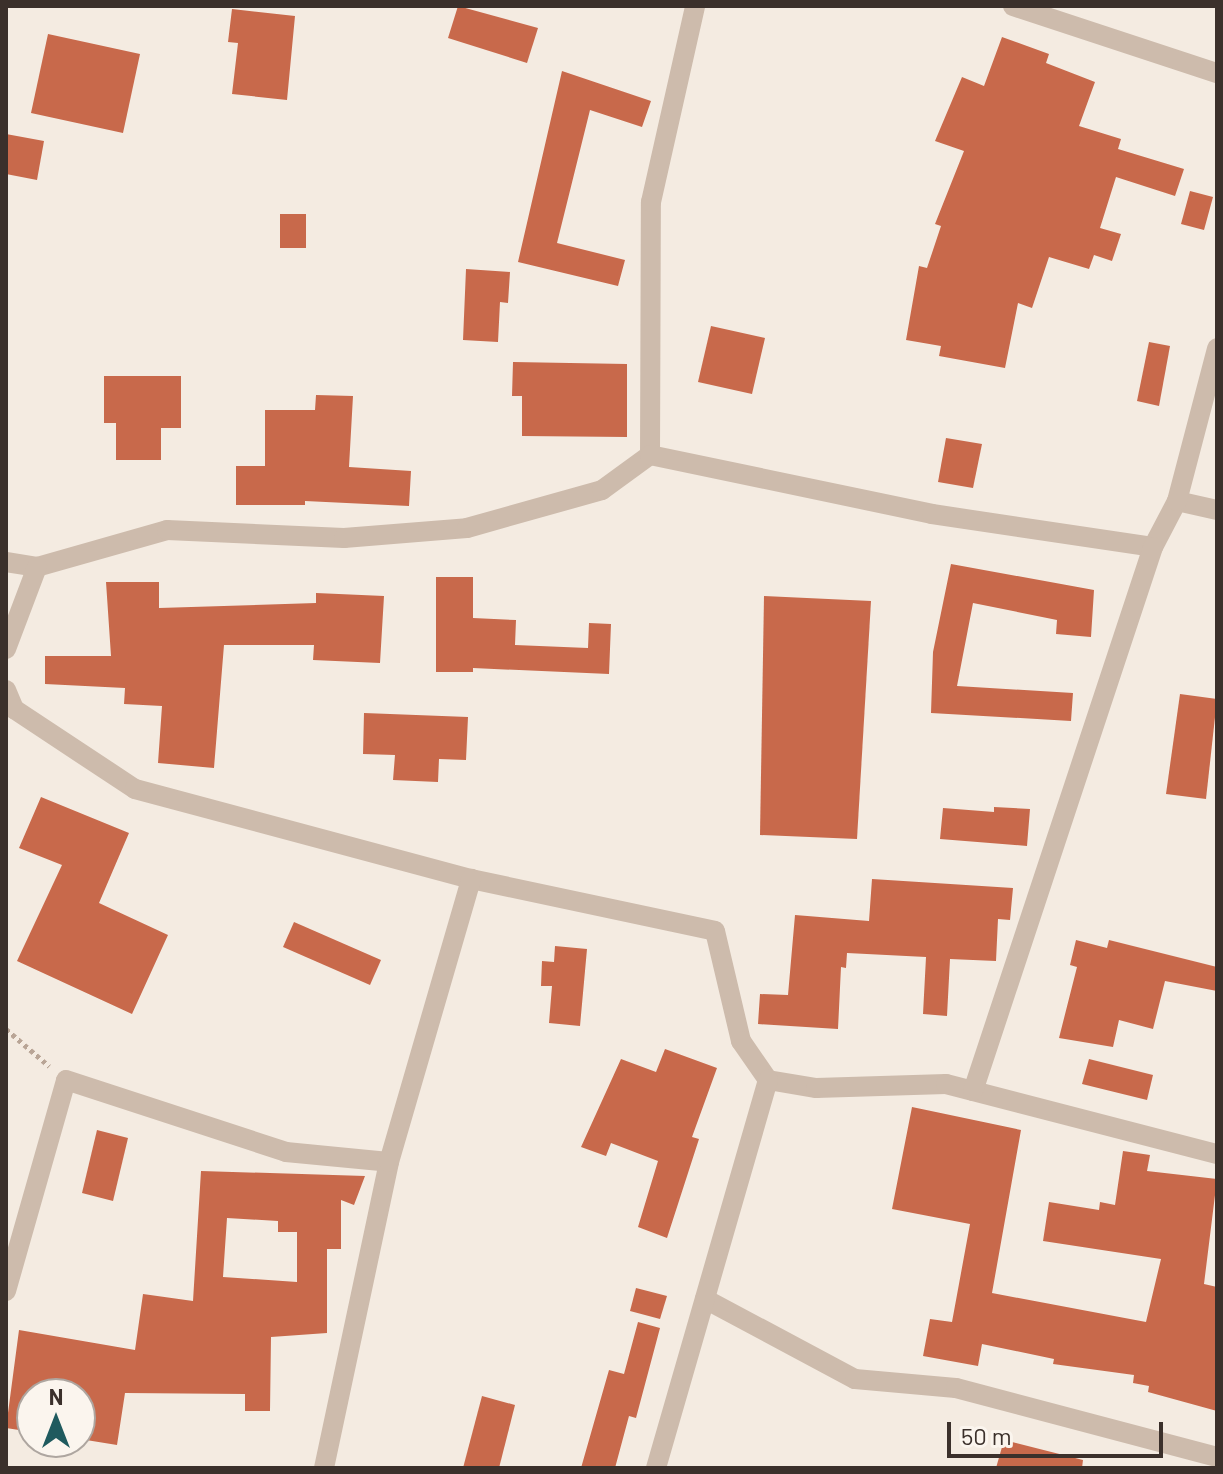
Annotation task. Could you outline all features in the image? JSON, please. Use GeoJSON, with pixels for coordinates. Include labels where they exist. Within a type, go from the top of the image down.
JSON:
{"type":"FeatureCollection","features":[{"type":"Feature","properties":{"kind":"street"},"geometry":{"type":"LineString","coordinates":[[650,455],[651,202],[695,6]]}},
{"type":"Feature","properties":{"kind":"street"},"geometry":{"type":"LineString","coordinates":[[1013,6],[1217,73]]}},
{"type":"Feature","properties":{"kind":"street"},"geometry":{"type":"LineString","coordinates":[[973,1091],[1153,547],[1177,501],[1217,348]]}},
{"type":"Feature","properties":{"kind":"street"},"geometry":{"type":"LineString","coordinates":[[6,562],[37,567],[167,530],[344,538],[467,528],[602,490],[650,455],[932,514],[1153,547]]}},
{"type":"Feature","properties":{"kind":"street"},"geometry":{"type":"LineString","coordinates":[[1177,501],[1217,510]]}},
{"type":"Feature","properties":{"kind":"street"},"geometry":{"type":"LineString","coordinates":[[6,649],[37,567]]}},
{"type":"Feature","properties":{"kind":"street"},"geometry":{"type":"LineString","coordinates":[[6,690],[14,709],[135,789],[471,879],[715,931],[741,1041],[768,1080],[816,1088],[946,1084],[1217,1154]]}},
{"type":"Feature","properties":{"kind":"street"},"geometry":{"type":"LineString","coordinates":[[324,1468],[389,1162],[471,879]]}},
{"type":"Feature","properties":{"kind":"street"},"geometry":{"type":"LineString","coordinates":[[6,1291],[66,1080],[286,1152],[389,1162]]}},
{"type":"Feature","properties":{"kind":"street"},"geometry":{"type":"LineString","coordinates":[[656,1468],[768,1080]]}},
{"type":"Feature","properties":{"kind":"street"},"geometry":{"type":"LineString","coordinates":[[705,1299],[855,1379],[956,1388],[1217,1457]]}},
{"type":"Feature","properties":{"kind":"path"},"geometry":{"type":"LineString","coordinates":[[6,1029],[66,1080]]}},
{"type":"Feature","properties":{"kind":"building"},"geometry":{"type":"Polygon","coordinates":[[[458,6],[538,28],[527,63],[448,38],[458,6]]]}},
{"type":"Feature","properties":{"kind":"building"},"geometry":{"type":"Polygon","coordinates":[[[232,9],[295,16],[287,100],[232,94],[238,43],[228,42],[232,9]]]}},
{"type":"Feature","properties":{"kind":"building"},"geometry":{"type":"Polygon","coordinates":[[[48,34],[140,54],[123,133],[31,113],[48,34]]]}},
{"type":"Feature","properties":{"kind":"building"},"geometry":{"type":"Polygon","coordinates":[[[1002,37],[1049,54],[1046,63],[1095,82],[1079,126],[1121,139],[1118,149],[1184,169],[1175,196],[1116,177],[1100,228],[1121,234],[1112,261],[1094,255],[1089,269],[1049,257],[1032,308],[1018,303],[1005,368],[939,356],[941,346],[906,340],[919,266],[927,268],[941,226],[935,224],[964,151],[935,141],[962,77],[984,86],[1002,37]]]}},
{"type":"Feature","properties":{"kind":"building"},"geometry":{"type":"Polygon","coordinates":[[[562,71],[651,101],[642,127],[590,110],[557,243],[625,260],[618,286],[518,262],[562,71]]]}},
{"type":"Feature","properties":{"kind":"building"},"geometry":{"type":"Polygon","coordinates":[[[6,134],[44,141],[37,180],[6,174],[6,134]]]}},
{"type":"Feature","properties":{"kind":"building"},"geometry":{"type":"Polygon","coordinates":[[[1190,191],[1213,197],[1204,230],[1181,224],[1190,191]]]}},
{"type":"Feature","properties":{"kind":"building"},"geometry":{"type":"Polygon","coordinates":[[[280,214],[306,214],[306,248],[280,248],[280,214]]]}},
{"type":"Feature","properties":{"kind":"building"},"geometry":{"type":"Polygon","coordinates":[[[466,269],[510,272],[508,303],[500,302],[498,342],[463,340],[466,269]]]}},
{"type":"Feature","properties":{"kind":"building"},"geometry":{"type":"Polygon","coordinates":[[[711,326],[765,338],[752,394],[698,382],[711,326]]]}},
{"type":"Feature","properties":{"kind":"building"},"geometry":{"type":"Polygon","coordinates":[[[1149,342],[1170,346],[1159,406],[1137,401],[1149,342]]]}},
{"type":"Feature","properties":{"kind":"building"},"geometry":{"type":"Polygon","coordinates":[[[513,362],[627,364],[627,437],[522,436],[522,396],[512,396],[513,362]]]}},
{"type":"Feature","properties":{"kind":"building"},"geometry":{"type":"Polygon","coordinates":[[[104,376],[181,376],[181,428],[161,428],[161,460],[116,460],[116,423],[104,423],[104,376]]]}},
{"type":"Feature","properties":{"kind":"building"},"geometry":{"type":"Polygon","coordinates":[[[316,395],[353,396],[349,467],[411,471],[409,506],[305,501],[305,505],[236,505],[236,466],[265,466],[265,410],[315,410],[316,395]]]}},
{"type":"Feature","properties":{"kind":"building"},"geometry":{"type":"Polygon","coordinates":[[[946,438],[982,444],[973,488],[938,482],[946,438]]]}},
{"type":"Feature","properties":{"kind":"building"},"geometry":{"type":"Polygon","coordinates":[[[951,564],[1094,590],[1091,637],[1056,634],[1057,620],[973,603],[957,686],[1073,693],[1071,721],[931,713],[933,652],[951,564]]]}},
{"type":"Feature","properties":{"kind":"building"},"geometry":{"type":"Polygon","coordinates":[[[436,577],[473,577],[473,618],[516,620],[515,645],[588,648],[589,623],[611,624],[609,674],[473,668],[473,672],[436,672],[436,577]]]}},
{"type":"Feature","properties":{"kind":"building"},"geometry":{"type":"Polygon","coordinates":[[[106,582],[159,582],[159,608],[316,603],[316,593],[384,596],[380,663],[313,660],[314,645],[224,645],[214,768],[158,763],[162,706],[124,704],[125,688],[45,684],[45,656],[111,656],[106,582]]]}},
{"type":"Feature","properties":{"kind":"building"},"geometry":{"type":"Polygon","coordinates":[[[764,596],[871,601],[857,839],[760,835],[764,596]]]}},
{"type":"Feature","properties":{"kind":"building"},"geometry":{"type":"Polygon","coordinates":[[[1180,694],[1217,699],[1206,799],[1166,794],[1180,694]]]}},
{"type":"Feature","properties":{"kind":"building"},"geometry":{"type":"Polygon","coordinates":[[[364,713],[468,717],[466,760],[439,759],[438,782],[393,780],[395,755],[363,754],[364,713]]]}},
{"type":"Feature","properties":{"kind":"building"},"geometry":{"type":"Polygon","coordinates":[[[41,797],[129,833],[99,903],[168,935],[132,1014],[17,961],[62,865],[19,848],[41,797]]]}},
{"type":"Feature","properties":{"kind":"building"},"geometry":{"type":"Polygon","coordinates":[[[994,807],[1030,809],[1027,846],[940,839],[943,808],[994,812],[994,807]]]}},
{"type":"Feature","properties":{"kind":"building"},"geometry":{"type":"Polygon","coordinates":[[[872,879],[1013,888],[1010,920],[998,919],[996,961],[950,959],[947,1016],[923,1014],[926,957],[847,953],[846,968],[841,967],[838,1029],[758,1024],[760,994],[788,995],[795,915],[869,921],[872,879]]]}},
{"type":"Feature","properties":{"kind":"building"},"geometry":{"type":"Polygon","coordinates":[[[294,922],[381,960],[370,985],[283,947],[294,922]]]}},
{"type":"Feature","properties":{"kind":"building"},"geometry":{"type":"Polygon","coordinates":[[[1076,940],[1107,948],[1109,940],[1217,967],[1217,991],[1165,981],[1153,1029],[1119,1020],[1113,1047],[1059,1038],[1077,967],[1070,965],[1076,940]]]}},
{"type":"Feature","properties":{"kind":"building"},"geometry":{"type":"Polygon","coordinates":[[[555,946],[587,949],[580,1026],[549,1023],[552,986],[541,986],[542,961],[554,962],[555,946]]]}},
{"type":"Feature","properties":{"kind":"building"},"geometry":{"type":"Polygon","coordinates":[[[665,1049],[717,1068],[692,1137],[699,1139],[667,1238],[638,1227],[658,1161],[611,1143],[606,1156],[581,1147],[621,1059],[656,1072],[665,1049]]]}},
{"type":"Feature","properties":{"kind":"building"},"geometry":{"type":"Polygon","coordinates":[[[1089,1059],[1153,1075],[1147,1100],[1082,1084],[1089,1059]]]}},
{"type":"Feature","properties":{"kind":"building"},"geometry":{"type":"Polygon","coordinates":[[[912,1107],[1021,1130],[992,1293],[1146,1322],[1161,1259],[1043,1241],[1049,1202],[1099,1210],[1100,1202],[1115,1205],[1123,1151],[1150,1155],[1147,1171],[1217,1179],[1204,1284],[1217,1287],[1217,1411],[1148,1392],[1149,1386],[1133,1383],[1134,1375],[1053,1364],[1054,1359],[982,1344],[978,1366],[923,1356],[930,1319],[952,1322],[970,1224],[892,1209],[912,1107]]]}},
{"type":"Feature","properties":{"kind":"building"},"geometry":{"type":"Polygon","coordinates":[[[97,1130],[128,1138],[113,1201],[82,1193],[97,1130]]]}},
{"type":"Feature","properties":{"kind":"building"},"geometry":{"type":"Polygon","coordinates":[[[201,1171],[365,1176],[354,1205],[341,1200],[341,1249],[327,1249],[327,1333],[271,1337],[270,1411],[245,1411],[245,1394],[125,1393],[117,1445],[96,1442],[96,1378],[16,1378],[16,1430],[6,1428],[19,1330],[135,1350],[143,1294],[193,1301],[201,1171]],[[227,1218],[223,1277],[297,1282],[297,1232],[278,1232],[278,1221],[227,1218]]]}},
{"type":"Feature","properties":{"kind":"building"},"geometry":{"type":"Polygon","coordinates":[[[636,1288],[667,1296],[660,1319],[630,1311],[636,1288]]]}},
{"type":"Feature","properties":{"kind":"building"},"geometry":{"type":"Polygon","coordinates":[[[638,1322],[660,1328],[636,1418],[629,1416],[615,1468],[581,1468],[609,1370],[624,1374],[638,1322]]]}},
{"type":"Feature","properties":{"kind":"building"},"geometry":{"type":"Polygon","coordinates":[[[482,1396],[515,1405],[499,1468],[463,1468],[482,1396]]]}},
{"type":"Feature","properties":{"kind":"building"},"geometry":{"type":"Polygon","coordinates":[[[1004,1440],[1083,1460],[1082,1468],[996,1468],[1004,1440]]]}}]}
